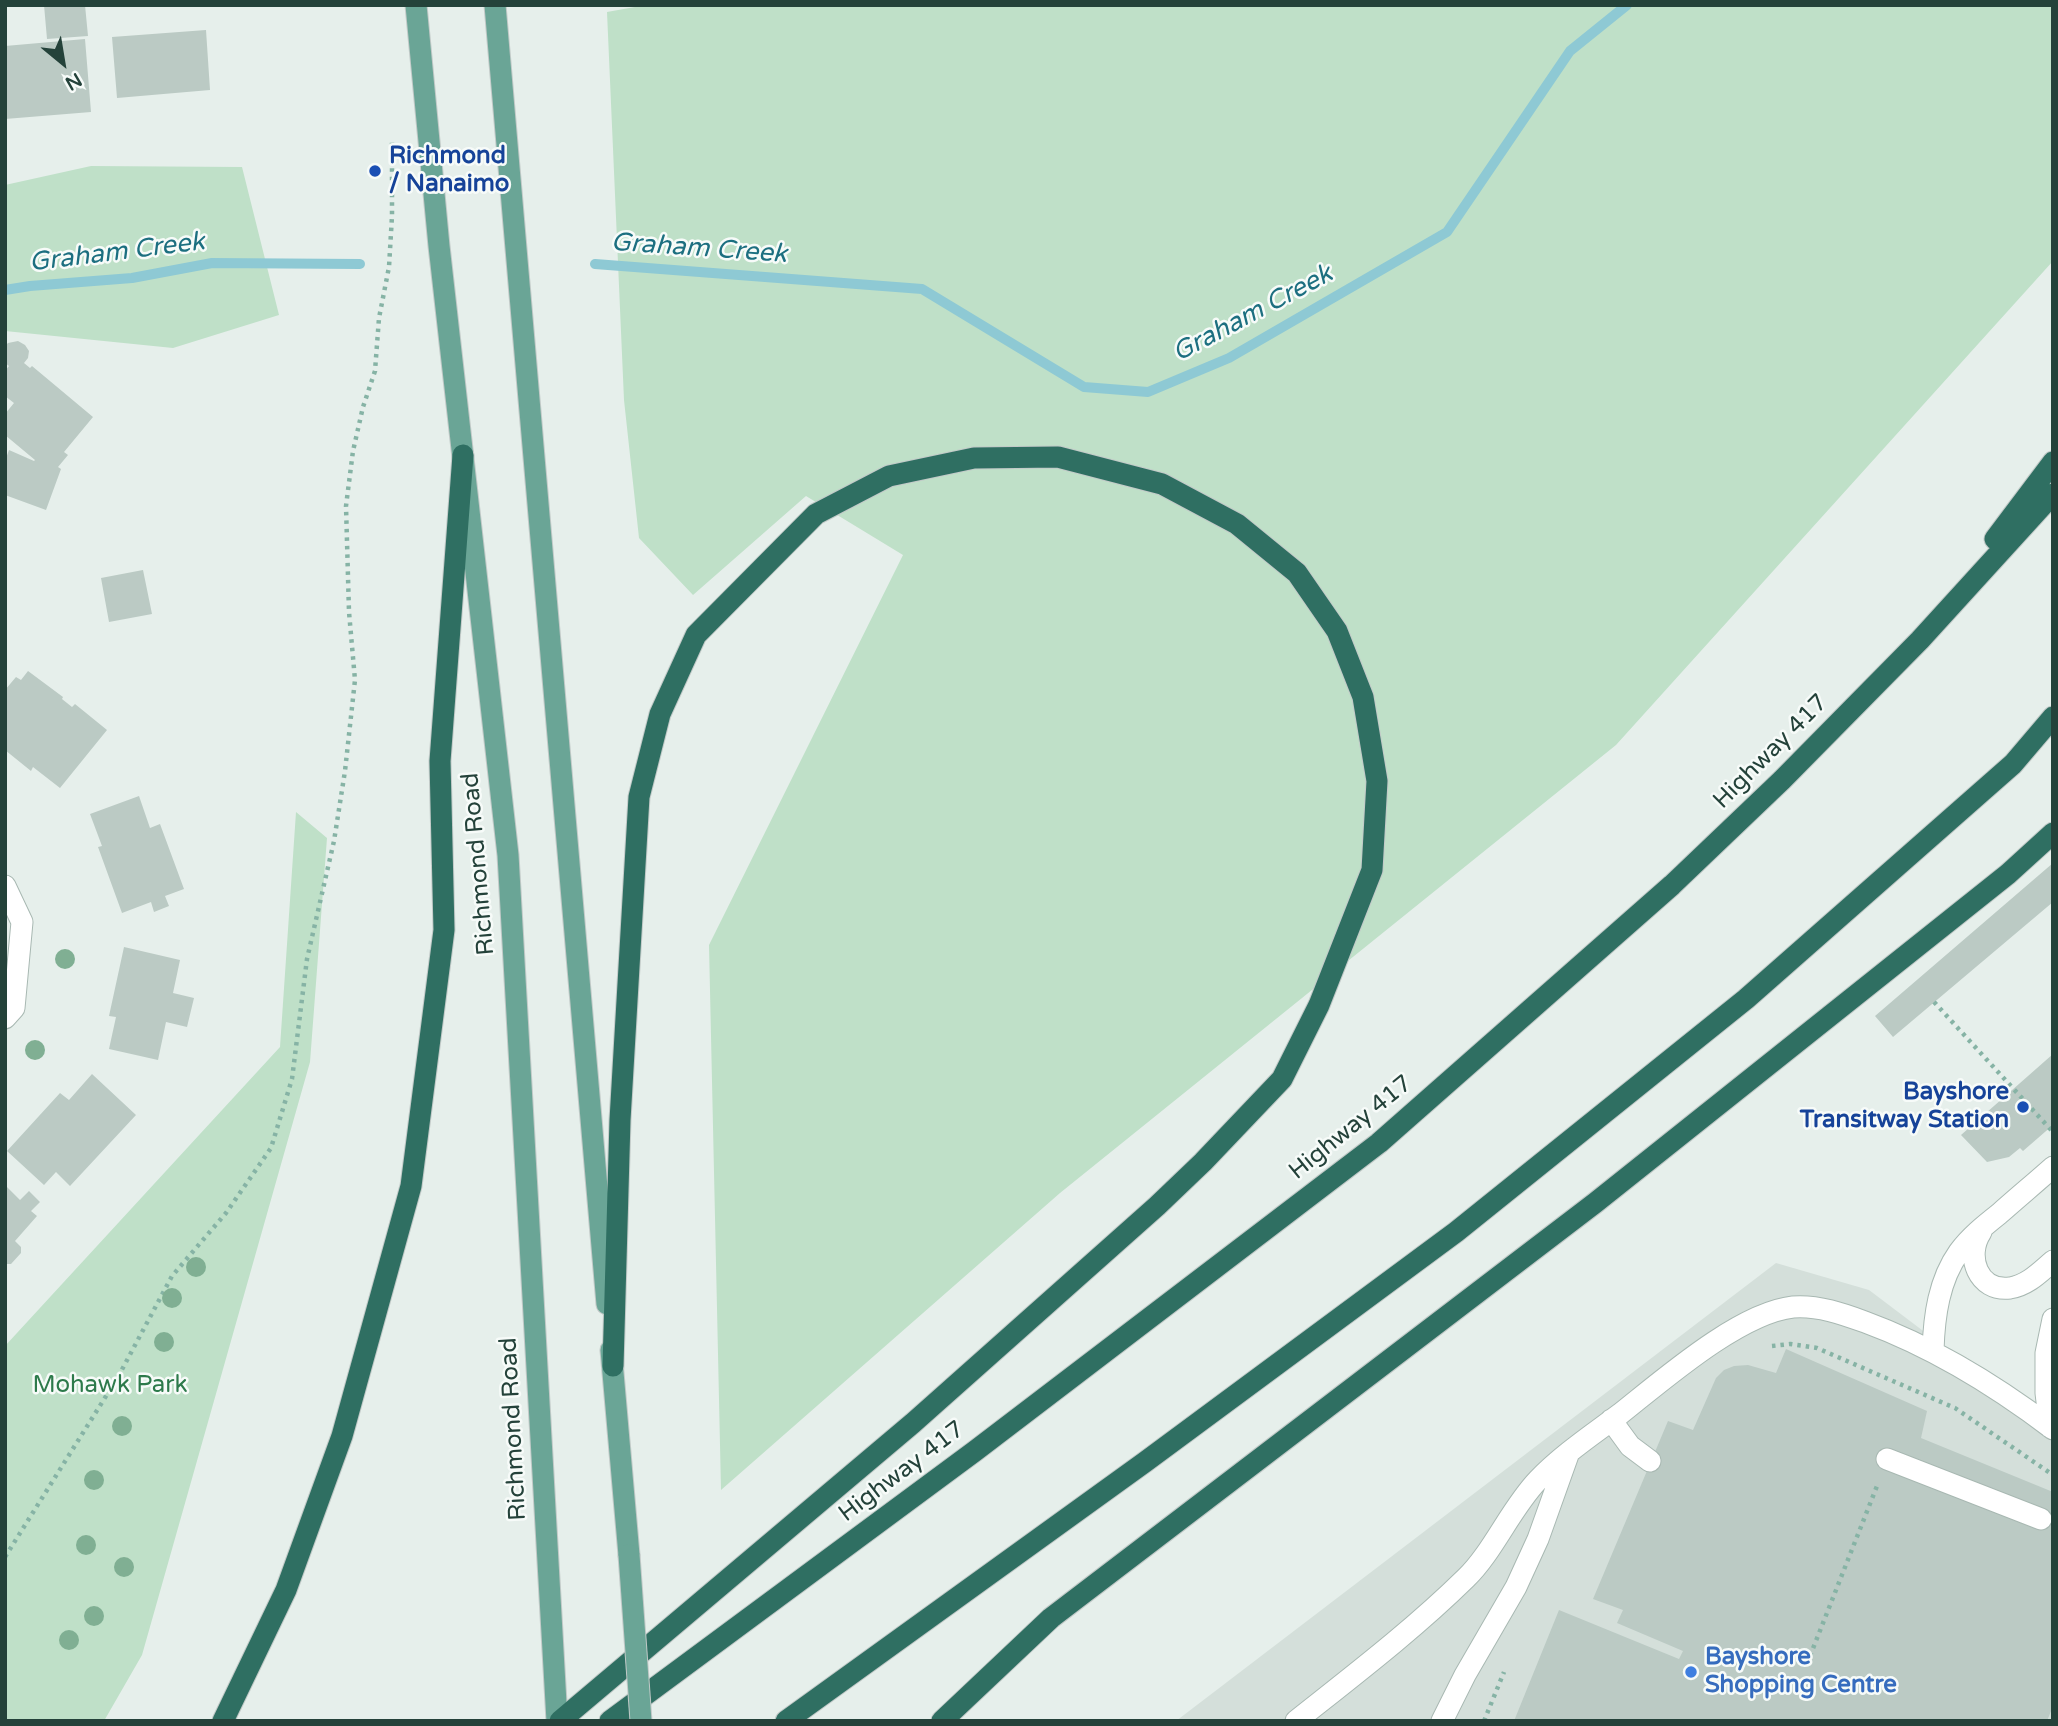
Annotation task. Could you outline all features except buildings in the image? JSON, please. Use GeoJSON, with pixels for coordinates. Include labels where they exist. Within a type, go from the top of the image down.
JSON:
{"type":"FeatureCollection","features":[{"type":"Feature","properties":{"kind":"highway"},"geometry":{"type":"LineString","coordinates":[[223,1721],[286,1591],[342,1437],[411,1186],[444,930],[440,761],[463,455]]}},
{"type":"Feature","properties":{"kind":"highway"},"geometry":{"type":"LineString","coordinates":[[559,1721],[933,1405],[1203,1162],[1282,1079],[1319,1005],[1372,870],[1377,781],[1363,697],[1337,631],[1297,573],[1237,524],[1162,484],[1058,457],[974,458],[889,476],[816,514],[696,635],[660,714],[639,797],[620,1120],[613,1366]]}},
{"type":"Feature","properties":{"kind":"highway"},"geometry":{"type":"LineString","coordinates":[[1920,640],[2053,462]]}},
{"type":"Feature","properties":{"kind":"highway","name":"Highway 417"},"geometry":{"type":"LineString","coordinates":[[610,1721],[986,1443],[1379,1143],[1672,885],[1782,780],[1920,640],[2053,494]]}},
{"type":"Feature","properties":{"kind":"highway"},"geometry":{"type":"LineString","coordinates":[[2013,764],[2053,717]]}},
{"type":"Feature","properties":{"kind":"highway"},"geometry":{"type":"LineString","coordinates":[[786,1721],[1456,1232],[1746,999],[2053,726]]}},
{"type":"Feature","properties":{"kind":"highway"},"geometry":{"type":"LineString","coordinates":[[942,1721],[1051,1618],[1595,1203],[2008,874],[2053,833]]}},
{"type":"Feature","properties":{"kind":"main road","name":"Richmond Road"},"geometry":{"type":"LineString","coordinates":[[416,5],[438,233],[508,855],[559,1721]]}},
{"type":"Feature","properties":{"kind":"main road"},"geometry":{"type":"LineString","coordinates":[[495,5],[629,1555],[640,1721]]}},
{"type":"Feature","properties":{"kind":"street"},"geometry":{"type":"LineString","coordinates":[[5,886],[22,922],[14,1008],[5,1018]]}},
{"type":"Feature","properties":{"kind":"street"},"geometry":{"type":"LineString","coordinates":[[1933,1350],[1941,1288],[1960,1251],[2053,1167]]}},
{"type":"Feature","properties":{"kind":"street"},"geometry":{"type":"LineString","coordinates":[[1986,1225],[1973,1251],[1974,1263],[1981,1276],[1993,1285],[2008,1288],[2024,1284],[2053,1261]]}},
{"type":"Feature","properties":{"kind":"street"},"geometry":{"type":"LineString","coordinates":[[1296,1721],[1402,1637],[1468,1576],[1537,1481],[1568,1453],[1704,1350],[1746,1322],[1770,1311],[1795,1307],[1817,1308],[1847,1315],[1893,1333],[1933,1350],[2003,1393],[2051,1428]]}},
{"type":"Feature","properties":{"kind":"street"},"geometry":{"type":"LineString","coordinates":[[2051,1428],[2046,1393],[2046,1353],[2053,1319]]}},
{"type":"Feature","properties":{"kind":"street"},"geometry":{"type":"LineString","coordinates":[[1611,1420],[1630,1446],[1650,1461]]}},
{"type":"Feature","properties":{"kind":"street"},"geometry":{"type":"LineString","coordinates":[[1443,1721],[1465,1675],[1516,1587],[1538,1539],[1568,1453]]}},
{"type":"Feature","properties":{"kind":"street"},"geometry":{"type":"LineString","coordinates":[[1887,1459],[2041,1519]]}},
{"type":"Feature","properties":{"kind":"path"},"geometry":{"type":"LineString","coordinates":[[5,1557],[118,1377],[172,1276],[226,1213],[271,1148],[292,1079],[307,959],[336,830],[355,680],[349,612],[346,506],[353,451],[375,371],[379,318],[389,267],[392,215],[391,138]]}},
{"type":"Feature","properties":{"kind":"path"},"geometry":{"type":"LineString","coordinates":[[1934,1002],[2053,1132]]}},
{"type":"Feature","properties":{"kind":"path"},"geometry":{"type":"LineString","coordinates":[[1769,1346],[1790,1344],[1817,1348],[1955,1408],[2053,1475]]}},
{"type":"Feature","properties":{"kind":"path"},"geometry":{"type":"LineString","coordinates":[[1810,1656],[1887,1459]]}},
{"type":"Feature","properties":{"kind":"shaded area"},"geometry":{"type":"Polygon","coordinates":[[[1776,1263],[1869,1290],[2000,1389],[2053,1439],[2053,1721],[1176,1721],[1776,1263]]]}},
{"type":"Feature","properties":{"kind":"green space"},"geometry":{"type":"Polygon","coordinates":[[[646,5],[2053,5],[2053,261],[1616,745],[1060,1193],[721,1490],[709,945],[903,555],[806,496],[693,595],[639,538],[624,400],[607,12],[646,5]]]}},
{"type":"Feature","properties":{"kind":"green space"},"geometry":{"type":"Polygon","coordinates":[[[91,166],[242,167],[279,315],[173,348],[5,331],[5,185],[91,166]]]}},
{"type":"Feature","properties":{"kind":"green space","name":"Mohawk Park"},"geometry":{"type":"Polygon","coordinates":[[[296,812],[327,838],[310,1062],[142,1655],[104,1721],[5,1721],[5,1346],[280,1047],[296,812]]]}},
{"type":"Feature","properties":{"kind":"waterway","name":"Graham Creek"},"geometry":{"type":"LineString","coordinates":[[595,264],[922,289],[1084,387],[1148,392],[1229,358],[1447,232],[1570,51],[1627,5]]}},
{"type":"Feature","properties":{"kind":"waterway","name":"Graham Creek"},"geometry":{"type":"LineString","coordinates":[[5,290],[132,278],[212,263],[360,264]]}},
{"type":"Feature","properties":{"kind":"place","name":"Richmond / Nanaimo"},"geometry":{"type":"Point","coordinates":[375,171]}},
{"type":"Feature","properties":{"kind":"place","name":"Bayshore Transitway Station"},"geometry":{"type":"Point","coordinates":[2023,1107]}},
{"type":"Feature","properties":{"kind":"place","name":"Bayshore Shopping Centre"},"geometry":{"type":"Point","coordinates":[1691,1672]}}]}
